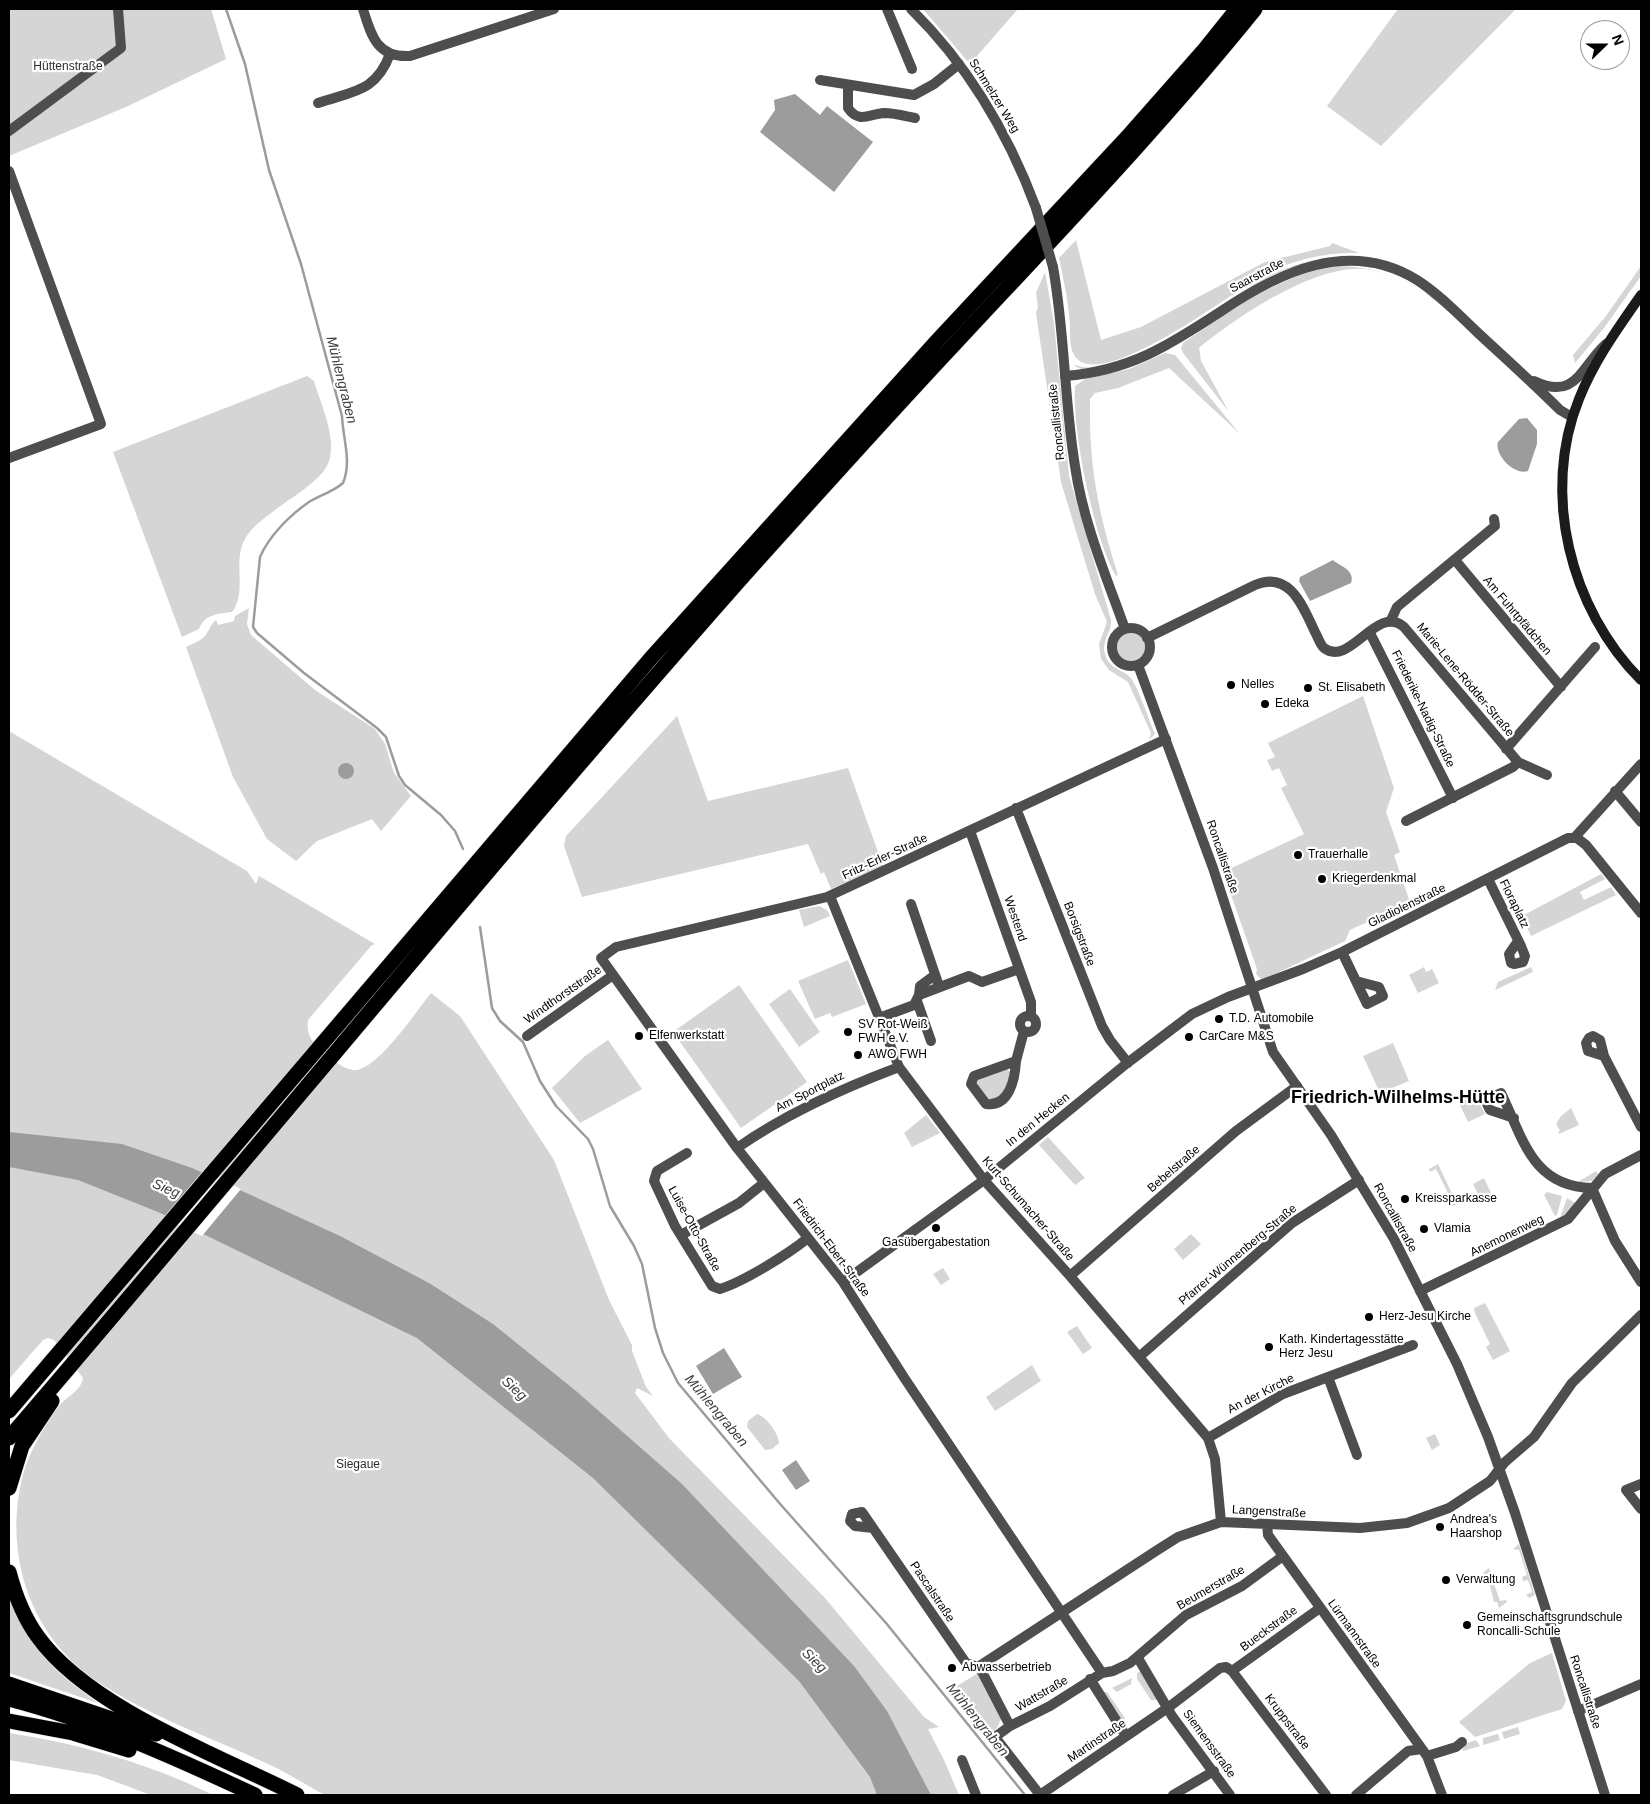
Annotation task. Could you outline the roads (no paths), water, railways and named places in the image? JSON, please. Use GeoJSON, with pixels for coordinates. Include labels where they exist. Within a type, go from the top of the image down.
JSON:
{"type":"FeatureCollection","features":[{"type":"Feature","properties":{"kind":"highway"},"geometry":{"type":"LineString","coordinates":[[9,1411],[664,643],[930,350],[1130,134],[1205,49],[1237,9]]}},
{"type":"Feature","properties":{"kind":"highway"},"geometry":{"type":"LineString","coordinates":[[9,1488],[18,1459],[31,1432],[75,1366],[113,1317],[579,764],[741,579],[947,352],[1138,147],[1255,9]]}},
{"type":"Feature","properties":{"kind":"highway"},"geometry":{"type":"LineString","coordinates":[[9,1438],[75,1366]]}},
{"type":"Feature","properties":{"kind":"highway"},"geometry":{"type":"LineString","coordinates":[[9,1572],[19,1603],[37,1637],[66,1669],[112,1701],[209,1753],[298,1795]]}},
{"type":"Feature","properties":{"kind":"highway"},"geometry":{"type":"LineString","coordinates":[[9,1684],[209,1753]]}},
{"type":"Feature","properties":{"kind":"highway"},"geometry":{"type":"LineString","coordinates":[[9,1699],[104,1730],[189,1764],[253,1795]]}},
{"type":"Feature","properties":{"kind":"highway"},"geometry":{"type":"LineString","coordinates":[[9,1721],[73,1733],[98,1740],[253,1795]]}},
{"type":"Feature","properties":{"kind":"main road"},"geometry":{"type":"LineString","coordinates":[[1641,295],[1588,378],[1572,417],[1563,462],[1561,488],[1563,513],[1573,562],[1588,604],[1607,637],[1641,680]]}},
{"type":"Feature","properties":{"kind":"street"},"geometry":{"type":"LineString","coordinates":[[9,131],[121,48],[118,9]]}},
{"type":"Feature","properties":{"kind":"street"},"geometry":{"type":"LineString","coordinates":[[363,9],[374,38],[384,51],[390,54],[410,56],[554,9]]}},
{"type":"Feature","properties":{"kind":"street"},"geometry":{"type":"LineString","coordinates":[[887,9],[912,70]]}},
{"type":"Feature","properties":{"kind":"street","name":"Schmelzer Weg"},"geometry":{"type":"LineString","coordinates":[[911,9],[959,64],[1003,133],[1022,170],[1036,208]]}},
{"type":"Feature","properties":{"kind":"street"},"geometry":{"type":"LineString","coordinates":[[318,103],[370,85],[382,72],[390,54]]}},
{"type":"Feature","properties":{"kind":"street"},"geometry":{"type":"LineString","coordinates":[[820,80],[914,95],[934,84],[959,64]]}},
{"type":"Feature","properties":{"kind":"street"},"geometry":{"type":"LineString","coordinates":[[848,85],[848,108],[856,116],[867,118],[884,113],[915,118]]}},
{"type":"Feature","properties":{"kind":"street"},"geometry":{"type":"LineString","coordinates":[[9,171],[101,424],[9,458]]}},
{"type":"Feature","properties":{"kind":"street","name":"Roncallistraße"},"geometry":{"type":"LineString","coordinates":[[1036,208],[1052,267],[1062,322],[1072,451],[1081,496],[1125,629]]}},
{"type":"Feature","properties":{"kind":"street","name":"Saarstraße"},"geometry":{"type":"LineString","coordinates":[[1065,376],[1108,370],[1142,359],[1173,343],[1279,276],[1314,265],[1350,262],[1381,266],[1416,280],[1443,300],[1560,410],[1572,417]]}},
{"type":"Feature","properties":{"kind":"street"},"geometry":{"type":"LineString","coordinates":[[1528,379],[1553,388],[1568,386],[1578,378],[1596,353],[1611,340]]}},
{"type":"Feature","properties":{"kind":"street"},"geometry":{"type":"LineString","coordinates":[[1147,638],[1255,585],[1267,582],[1281,584],[1294,592],[1320,644],[1329,651],[1338,651],[1370,633],[1385,621],[1391,620],[1397,607],[1496,526],[1494,519]]}},
{"type":"Feature","properties":{"kind":"street","name":"Am Fuhrtpfädchen"},"geometry":{"type":"LineString","coordinates":[[1455,560],[1561,687]]}},
{"type":"Feature","properties":{"kind":"street","name":"Marie-Lene-Rödder-Straße"},"geometry":{"type":"LineString","coordinates":[[1391,620],[1404,627],[1518,762],[1546,775]]}},
{"type":"Feature","properties":{"kind":"street"},"geometry":{"type":"LineString","coordinates":[[1125,629],[1138,630],[1147,638],[1150,644],[1148,656],[1138,665],[1123,665],[1113,654],[1114,639],[1125,629]]}},
{"type":"Feature","properties":{"kind":"street","name":"Friederike-Nadig-Straße"},"geometry":{"type":"LineString","coordinates":[[1370,633],[1453,798]]}},
{"type":"Feature","properties":{"kind":"street"},"geometry":{"type":"LineString","coordinates":[[1506,748],[1595,647]]}},
{"type":"Feature","properties":{"kind":"street","name":"Roncallistraße"},"geometry":{"type":"LineString","coordinates":[[1138,665],[1214,868],[1273,1052],[1359,1180],[1394,1239],[1457,1364],[1500,1469],[1605,1795]]}},
{"type":"Feature","properties":{"kind":"street","name":"Fritz-Erler-Straße"},"geometry":{"type":"LineString","coordinates":[[601,958],[616,947],[830,896],[1166,739]]}},
{"type":"Feature","properties":{"kind":"street"},"geometry":{"type":"LineString","coordinates":[[1406,821],[1513,767],[1518,762]]}},
{"type":"Feature","properties":{"kind":"street","name":"Gladiolenstraße"},"geometry":{"type":"LineString","coordinates":[[1253,989],[1342,952],[1571,838],[1641,764]]}},
{"type":"Feature","properties":{"kind":"street"},"geometry":{"type":"LineString","coordinates":[[1615,792],[1641,822]]}},
{"type":"Feature","properties":{"kind":"street","name":"Borsigstraße"},"geometry":{"type":"LineString","coordinates":[[1016,808],[1102,1026],[1110,1040],[1128,1063]]}},
{"type":"Feature","properties":{"kind":"street","name":"Westend"},"geometry":{"type":"LineString","coordinates":[[970,831],[1031,1002],[1031,1016],[1027,1015],[1020,1020],[1021,1028],[1024,1031],[1016,1061]]}},
{"type":"Feature","properties":{"kind":"street"},"geometry":{"type":"LineString","coordinates":[[1571,838],[1586,845],[1641,913]]}},
{"type":"Feature","properties":{"kind":"street","name":"Floraplatz"},"geometry":{"type":"LineString","coordinates":[[1488,879],[1518,941]]}},
{"type":"Feature","properties":{"kind":"street","name":"Kurt-Schumacher-Straße"},"geometry":{"type":"LineString","coordinates":[[830,896],[900,1067],[984,1180],[1070,1276],[1208,1438],[1216,1466],[1222,1522]]}},
{"type":"Feature","properties":{"kind":"street"},"geometry":{"type":"LineString","coordinates":[[911,904],[939,986]]}},
{"type":"Feature","properties":{"kind":"street"},"geometry":{"type":"LineString","coordinates":[[1342,952],[1356,981]]}},
{"type":"Feature","properties":{"kind":"street","name":"Friedrich-Ebert-Straße"},"geometry":{"type":"LineString","coordinates":[[601,958],[737,1148],[843,1282],[905,1379],[1102,1673]]}},
{"type":"Feature","properties":{"kind":"street"},"geometry":{"type":"LineString","coordinates":[[918,998],[939,986],[969,976],[982,982],[1019,969]]}},
{"type":"Feature","properties":{"kind":"street","name":"Windthorststraße"},"geometry":{"type":"LineString","coordinates":[[527,1036],[613,975]]}},
{"type":"Feature","properties":{"kind":"street"},"geometry":{"type":"LineString","coordinates":[[879,1018],[914,1005],[918,998],[920,986],[935,975]]}},
{"type":"Feature","properties":{"kind":"street","name":"In den Hecken"},"geometry":{"type":"LineString","coordinates":[[843,1282],[984,1180],[1128,1063],[1192,1014],[1228,997],[1253,989]]}},
{"type":"Feature","properties":{"kind":"street"},"geometry":{"type":"LineString","coordinates":[[918,998],[931,1041]]}},
{"type":"Feature","properties":{"kind":"street"},"geometry":{"type":"LineString","coordinates":[[1604,1056],[1641,1127]]}},
{"type":"Feature","properties":{"kind":"street"},"geometry":{"type":"LineString","coordinates":[[1016,1061],[1015,1077],[1008,1093],[997,1102],[986,1104],[971,1084],[974,1076],[1016,1061]]}},
{"type":"Feature","properties":{"kind":"street","name":"Am Sportplatz"},"geometry":{"type":"LineString","coordinates":[[737,1148],[779,1122],[844,1088],[900,1067]]}},
{"type":"Feature","properties":{"kind":"street","name":"Bebelstraße"},"geometry":{"type":"LineString","coordinates":[[1070,1276],[1243,1125],[1297,1086]]}},
{"type":"Feature","properties":{"kind":"street"},"geometry":{"type":"LineString","coordinates":[[1514,1118],[1540,1170],[1558,1180],[1592,1188],[1615,1241],[1641,1282]]}},
{"type":"Feature","properties":{"kind":"street","name":"Luise-Otto-Straße"},"geometry":{"type":"LineString","coordinates":[[687,1153],[657,1171],[654,1178],[661,1198],[712,1286],[718,1289],[787,1254],[808,1238]]}},
{"type":"Feature","properties":{"kind":"street","name":"Anemonenweg"},"geometry":{"type":"LineString","coordinates":[[1420,1291],[1568,1219],[1605,1174],[1641,1155]]}},
{"type":"Feature","properties":{"kind":"street","name":"Pfarrer-Wünnenberg-Straße"},"geometry":{"type":"LineString","coordinates":[[1139,1357],[1292,1223],[1359,1180]]}},
{"type":"Feature","properties":{"kind":"street"},"geometry":{"type":"LineString","coordinates":[[681,1235],[739,1203],[764,1183]]}},
{"type":"Feature","properties":{"kind":"street","name":"Langenstraße"},"geometry":{"type":"LineString","coordinates":[[975,1666],[1178,1537],[1222,1522],[1360,1528],[1419,1520],[1462,1501],[1490,1481],[1538,1432],[1584,1369],[1641,1315]]}},
{"type":"Feature","properties":{"kind":"street","name":"An der Kirche"},"geometry":{"type":"LineString","coordinates":[[1208,1438],[1283,1394],[1413,1345]]}},
{"type":"Feature","properties":{"kind":"street"},"geometry":{"type":"LineString","coordinates":[[1328,1377],[1357,1455]]}},
{"type":"Feature","properties":{"kind":"street"},"geometry":{"type":"LineString","coordinates":[[1641,1484],[1626,1490],[1641,1509]]}},
{"type":"Feature","properties":{"kind":"street","name":"Lürmannstraße"},"geometry":{"type":"LineString","coordinates":[[1267,1524],[1268,1535],[1425,1753],[1442,1795]]}},
{"type":"Feature","properties":{"kind":"street","name":"Pascalstraße"},"geometry":{"type":"LineString","coordinates":[[874,1528],[964,1660],[975,1666],[1010,1726]]}},
{"type":"Feature","properties":{"kind":"street","name":"Beumerstraße"},"geometry":{"type":"LineString","coordinates":[[1102,1673],[1122,1668],[1138,1658],[1186,1615],[1242,1586],[1283,1556]]}},
{"type":"Feature","properties":{"kind":"street","name":"Bueckstraße"},"geometry":{"type":"LineString","coordinates":[[1168,1707],[1220,1668],[1229,1669],[1320,1608]]}},
{"type":"Feature","properties":{"kind":"street","name":"Siemensstraße"},"geometry":{"type":"LineString","coordinates":[[1138,1658],[1172,1716],[1230,1795]]}},
{"type":"Feature","properties":{"kind":"street","name":"Kruppstraße"},"geometry":{"type":"LineString","coordinates":[[1229,1669],[1326,1795]]}},
{"type":"Feature","properties":{"kind":"street","name":"Wattstraße"},"geometry":{"type":"LineString","coordinates":[[1040,1795],[995,1738],[1010,1726],[1050,1706],[1102,1673]]}},
{"type":"Feature","properties":{"kind":"street"},"geometry":{"type":"LineString","coordinates":[[1090,1679],[1126,1736]]}},
{"type":"Feature","properties":{"kind":"street"},"geometry":{"type":"LineString","coordinates":[[1578,1711],[1641,1684]]}},
{"type":"Feature","properties":{"kind":"street","name":"Martinstraße"},"geometry":{"type":"LineString","coordinates":[[1040,1795],[1168,1707]]}},
{"type":"Feature","properties":{"kind":"street"},"geometry":{"type":"LineString","coordinates":[[1356,1795],[1408,1752],[1425,1753],[1456,1747],[1462,1742]]}},
{"type":"Feature","properties":{"kind":"street"},"geometry":{"type":"LineString","coordinates":[[962,1760],[976,1795]]}},
{"type":"Feature","properties":{"kind":"street"},"geometry":{"type":"LineString","coordinates":[[1173,1795],[1214,1771]]}},
{"type":"Feature","properties":{"kind":"water"},"geometry":{"type":"Polygon","coordinates":[[[795,94],[820,115],[827,106],[873,142],[834,192],[760,132],[775,110],[774,100],[795,94]]]}},
{"type":"Feature","properties":{"kind":"water"},"geometry":{"type":"Polygon","coordinates":[[[1527,418],[1537,430],[1537,444],[1528,471],[1523,472],[1512,467],[1502,458],[1499,453],[1498,442],[1519,419],[1527,418]]]}},
{"type":"Feature","properties":{"kind":"water"},"geometry":{"type":"Polygon","coordinates":[[[1333,560],[1349,571],[1352,578],[1351,583],[1310,601],[1299,581],[1300,577],[1333,560]]]}},
{"type":"Feature","properties":{"kind":"water"},"geometry":{"type":"Polygon","coordinates":[[[346,763],[352,765],[354,771],[352,777],[346,779],[340,777],[338,771],[340,765],[346,763]]]}},
{"type":"Feature","properties":{"kind":"water","name":"Sieg"},"geometry":{"type":"Polygon","coordinates":[[[9,1132],[122,1144],[192,1168],[340,1236],[429,1283],[493,1324],[576,1391],[682,1484],[854,1666],[887,1711],[931,1795],[877,1795],[870,1777],[799,1681],[593,1478],[417,1338],[158,1212],[78,1180],[9,1167],[9,1132]]]}},
{"type":"Feature","properties":{"kind":"water"},"geometry":{"type":"Polygon","coordinates":[[[724,1348],[742,1377],[713,1394],[696,1366],[724,1348]]]}},
{"type":"Feature","properties":{"kind":"water"},"geometry":{"type":"Polygon","coordinates":[[[796,1460],[810,1481],[796,1490],[782,1470],[796,1460]]]}},
{"type":"Feature","properties":{"kind":"waterway","name":"Mühlengraben"},"geometry":{"type":"LineString","coordinates":[[226,9],[245,64],[269,170],[301,264],[342,416],[347,458],[346,475],[343,483],[309,502],[295,513],[274,534],[264,549],[260,557],[253,627],[257,633],[304,673],[377,728],[386,737],[399,776],[405,785],[441,815],[455,831],[463,849]]}},
{"type":"Feature","properties":{"kind":"waterway","name":"Mühlengraben"},"geometry":{"type":"LineString","coordinates":[[480,927],[492,1008],[500,1021],[523,1042],[540,1081],[556,1106],[588,1139],[593,1149],[610,1206],[634,1246],[642,1264],[655,1328],[663,1353],[678,1383],[781,1505],[886,1623],[1025,1795]]}},
{"type":"Feature","properties":{"kind":"place","name":"Nelles"},"geometry":{"type":"Point","coordinates":[1231,685]}},
{"type":"Feature","properties":{"kind":"place","name":"St. Elisabeth"},"geometry":{"type":"Point","coordinates":[1308,688]}},
{"type":"Feature","properties":{"kind":"place","name":"Edeka"},"geometry":{"type":"Point","coordinates":[1265,704]}},
{"type":"Feature","properties":{"kind":"place","name":"Trauerhalle"},"geometry":{"type":"Point","coordinates":[1298,855]}},
{"type":"Feature","properties":{"kind":"place","name":"Kriegerdenkmal"},"geometry":{"type":"Point","coordinates":[1322,879]}},
{"type":"Feature","properties":{"kind":"place","name":"T.D. Automobile"},"geometry":{"type":"Point","coordinates":[1219,1019]}},
{"type":"Feature","properties":{"kind":"place","name":"SV Rot-Weiß FWH e.V."},"geometry":{"type":"Point","coordinates":[848,1032]}},
{"type":"Feature","properties":{"kind":"place","name":"Elfenwerkstatt"},"geometry":{"type":"Point","coordinates":[639,1036]}},
{"type":"Feature","properties":{"kind":"place","name":"CarCare M&S"},"geometry":{"type":"Point","coordinates":[1189,1037]}},
{"type":"Feature","properties":{"kind":"place","name":"AWO FWH"},"geometry":{"type":"Point","coordinates":[858,1055]}},
{"type":"Feature","properties":{"kind":"place","name":"Kreissparkasse"},"geometry":{"type":"Point","coordinates":[1405,1199]}},
{"type":"Feature","properties":{"kind":"place","name":"Gasübergabestation"},"geometry":{"type":"Point","coordinates":[936,1228]}},
{"type":"Feature","properties":{"kind":"place","name":"Vlamia"},"geometry":{"type":"Point","coordinates":[1424,1229]}},
{"type":"Feature","properties":{"kind":"place","name":"Herz-Jesu Kirche"},"geometry":{"type":"Point","coordinates":[1369,1317]}},
{"type":"Feature","properties":{"kind":"place","name":"Kath. Kindertagesstätte Herz Jesu"},"geometry":{"type":"Point","coordinates":[1269,1347]}},
{"type":"Feature","properties":{"kind":"place","name":"Andrea's Haarshop"},"geometry":{"type":"Point","coordinates":[1440,1527]}},
{"type":"Feature","properties":{"kind":"place","name":"Verwaltung"},"geometry":{"type":"Point","coordinates":[1446,1580]}},
{"type":"Feature","properties":{"kind":"place","name":"Gemeinschaftsgrundschule Roncalli-Schule"},"geometry":{"type":"Point","coordinates":[1467,1625]}},
{"type":"Feature","properties":{"kind":"place","name":"Abwasserbetrieb"},"geometry":{"type":"Point","coordinates":[952,1668]}},
{"type":"Feature","properties":{"kind":"district","name":"Friedrich-Wilhelms-Hütte"},"geometry":{"type":"Point","coordinates":[1398,1098]}},
{"type":"Feature","properties":{"kind":"park label","name":"Hüttenstraße"},"geometry":{"type":"Point","coordinates":[68,67]}},
{"type":"Feature","properties":{"kind":"park label","name":"Siegaue"},"geometry":{"type":"Point","coordinates":[358,1465]}}]}
